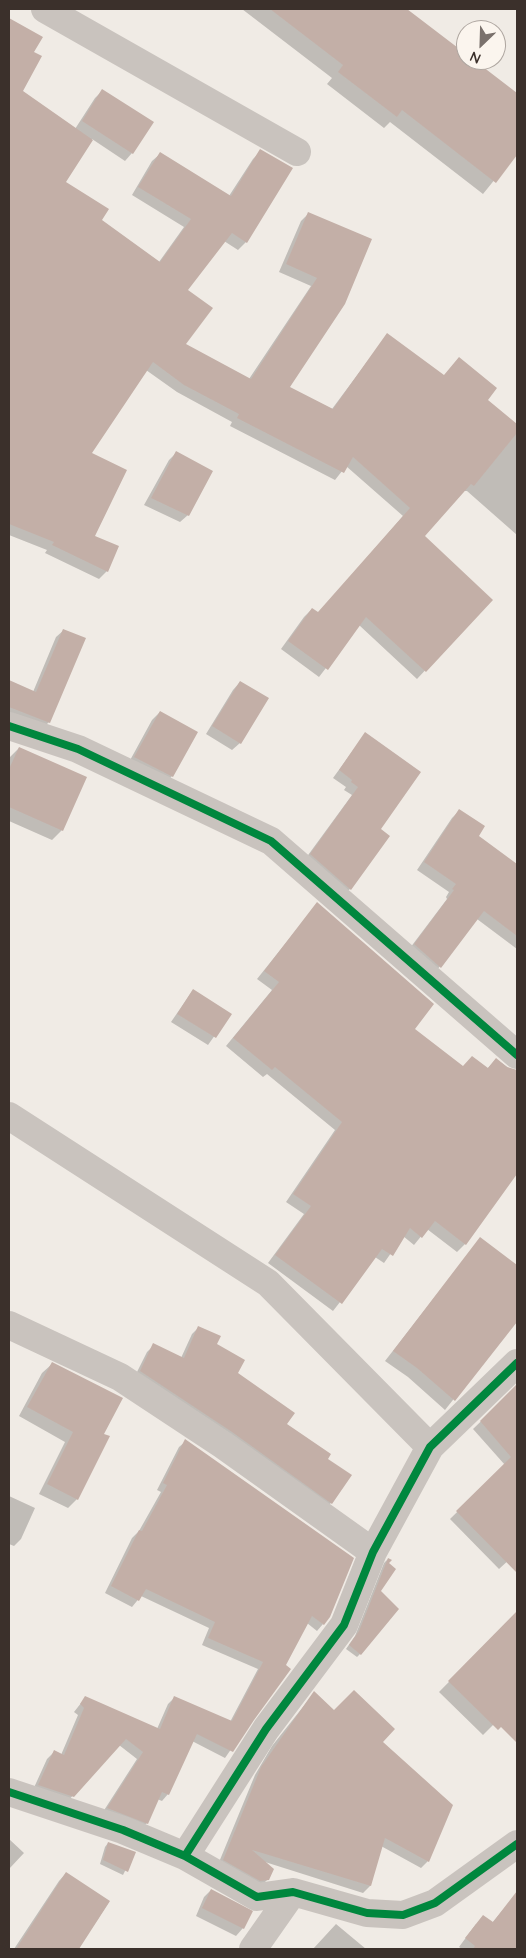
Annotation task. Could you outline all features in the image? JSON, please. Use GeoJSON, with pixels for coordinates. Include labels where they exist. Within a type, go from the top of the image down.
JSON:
{"type":"FeatureCollection","features":[{"type":"Feature","properties":{"kind":"street"},"geometry":{"type":"LineString","coordinates":[[45,9],[296,152]]}},
{"type":"Feature","properties":{"kind":"street"},"geometry":{"type":"LineString","coordinates":[[9,726],[78,748],[271,841],[517,1055]]}},
{"type":"Feature","properties":{"kind":"street"},"geometry":{"type":"LineString","coordinates":[[9,1116],[268,1283],[430,1446]]}},
{"type":"Feature","properties":{"kind":"street"},"geometry":{"type":"LineString","coordinates":[[9,1325],[120,1377],[223,1445],[373,1552]]}},
{"type":"Feature","properties":{"kind":"street"},"geometry":{"type":"LineString","coordinates":[[185,1856],[266,1729],[344,1625],[373,1552],[430,1446],[517,1364]]}},
{"type":"Feature","properties":{"kind":"street"},"geometry":{"type":"LineString","coordinates":[[9,1792],[122,1830],[185,1856],[257,1897],[293,1892],[368,1913],[402,1915],[435,1903],[517,1844]]}},
{"type":"Feature","properties":{"kind":"street"},"geometry":{"type":"LineString","coordinates":[[252,1949],[293,1892]]}},
{"type":"Feature","properties":{"kind":"building"},"geometry":{"type":"Polygon","coordinates":[[[270,9],[407,9],[456,46],[456,70],[487,70],[517,93],[517,155],[496,183],[402,110],[397,117],[338,72],[343,65],[270,9]]]}},
{"type":"Feature","properties":{"kind":"building"},"geometry":{"type":"Polygon","coordinates":[[[9,18],[43,37],[34,52],[42,56],[23,91],[93,140],[66,182],[109,209],[102,220],[160,262],[191,219],[138,187],[160,152],[231,196],[260,149],[293,168],[247,243],[232,233],[188,290],[213,308],[186,344],[251,379],[317,278],[286,264],[308,212],[372,239],[345,304],[290,387],[333,409],[387,333],[444,375],[459,357],[497,388],[488,400],[517,424],[517,433],[474,486],[471,484],[425,536],[493,600],[426,672],[366,617],[328,670],[288,641],[312,608],[318,612],[410,508],[353,457],[344,473],[237,418],[239,414],[184,385],[153,362],[92,453],[127,470],[95,536],[119,546],[108,572],[52,545],[54,542],[9,524],[9,18]]]}},
{"type":"Feature","properties":{"kind":"building"},"geometry":{"type":"Polygon","coordinates":[[[102,89],[154,122],[133,154],[82,121],[102,89]]]}},
{"type":"Feature","properties":{"kind":"building"},"geometry":{"type":"Polygon","coordinates":[[[176,451],[213,471],[189,516],[151,498],[176,451]]]}},
{"type":"Feature","properties":{"kind":"building"},"geometry":{"type":"Polygon","coordinates":[[[63,629],[86,638],[50,723],[9,707],[9,680],[36,692],[63,629]]]}},
{"type":"Feature","properties":{"kind":"building"},"geometry":{"type":"Polygon","coordinates":[[[240,681],[269,698],[241,744],[212,726],[240,681]]]}},
{"type":"Feature","properties":{"kind":"building"},"geometry":{"type":"Polygon","coordinates":[[[160,711],[198,732],[173,777],[134,757],[160,711]]]}},
{"type":"Feature","properties":{"kind":"building"},"geometry":{"type":"Polygon","coordinates":[[[365,732],[421,772],[381,829],[390,836],[351,890],[310,854],[358,787],[339,770],[365,732]]]}},
{"type":"Feature","properties":{"kind":"building"},"geometry":{"type":"Polygon","coordinates":[[[19,747],[87,777],[63,831],[9,807],[9,769],[19,747]]]}},
{"type":"Feature","properties":{"kind":"building"},"geometry":{"type":"Polygon","coordinates":[[[459,809],[485,826],[479,836],[517,864],[517,936],[484,911],[441,968],[414,944],[454,890],[452,889],[456,884],[424,862],[459,809]]]}},
{"type":"Feature","properties":{"kind":"building"},"geometry":{"type":"Polygon","coordinates":[[[317,902],[434,1004],[415,1029],[463,1066],[472,1056],[488,1068],[496,1058],[507,1067],[517,1070],[517,1174],[466,1245],[435,1221],[422,1238],[410,1228],[393,1256],[382,1249],[342,1304],[275,1255],[311,1206],[293,1194],[342,1122],[275,1067],[272,1070],[233,1038],[279,982],[264,971],[317,902]]]}},
{"type":"Feature","properties":{"kind":"building"},"geometry":{"type":"Polygon","coordinates":[[[193,989],[232,1014],[216,1038],[177,1014],[193,989]]]}},
{"type":"Feature","properties":{"kind":"building"},"geometry":{"type":"Polygon","coordinates":[[[480,1237],[517,1265],[517,1322],[455,1401],[417,1368],[393,1351],[480,1237]]]}},
{"type":"Feature","properties":{"kind":"building"},"geometry":{"type":"Polygon","coordinates":[[[198,1326],[221,1336],[217,1344],[245,1360],[238,1373],[295,1413],[287,1424],[331,1454],[328,1459],[352,1475],[332,1504],[232,1432],[140,1371],[153,1343],[184,1358],[198,1326]]]}},
{"type":"Feature","properties":{"kind":"building"},"geometry":{"type":"Polygon","coordinates":[[[52,1362],[123,1398],[104,1434],[110,1436],[78,1500],[47,1484],[73,1432],[27,1407],[52,1362]]]}},
{"type":"Feature","properties":{"kind":"building"},"geometry":{"type":"Polygon","coordinates":[[[517,1384],[517,1573],[456,1511],[511,1457],[480,1421],[517,1384]]]}},
{"type":"Feature","properties":{"kind":"building"},"geometry":{"type":"Polygon","coordinates":[[[185,1439],[354,1558],[330,1617],[324,1625],[312,1616],[286,1665],[291,1669],[233,1752],[197,1734],[169,1795],[162,1792],[148,1824],[107,1808],[143,1752],[126,1739],[74,1797],[38,1785],[54,1750],[64,1755],[84,1708],[80,1704],[85,1696],[160,1729],[174,1696],[232,1721],[263,1662],[208,1638],[215,1622],[146,1589],[139,1601],[111,1586],[139,1530],[142,1531],[167,1485],[163,1483],[185,1439]]]}},
{"type":"Feature","properties":{"kind":"building"},"geometry":{"type":"Polygon","coordinates":[[[388,1558],[392,1560],[389,1563],[396,1569],[381,1591],[399,1609],[361,1655],[349,1645],[359,1631],[388,1558]]]}},
{"type":"Feature","properties":{"kind":"building"},"geometry":{"type":"Polygon","coordinates":[[[517,1611],[517,1743],[501,1727],[498,1730],[448,1681],[517,1611]]]}},
{"type":"Feature","properties":{"kind":"building"},"geometry":{"type":"Polygon","coordinates":[[[354,1690],[395,1729],[383,1742],[453,1805],[429,1862],[385,1838],[371,1886],[252,1850],[274,1869],[269,1880],[260,1881],[223,1860],[261,1767],[314,1691],[334,1710],[354,1690]]]}},
{"type":"Feature","properties":{"kind":"building"},"geometry":{"type":"Polygon","coordinates":[[[108,1842],[136,1852],[128,1872],[103,1860],[108,1842]]]}},
{"type":"Feature","properties":{"kind":"building"},"geometry":{"type":"Polygon","coordinates":[[[66,1872],[110,1901],[79,1949],[16,1949],[66,1872]]]}},
{"type":"Feature","properties":{"kind":"building"},"geometry":{"type":"Polygon","coordinates":[[[211,1889],[253,1911],[244,1929],[202,1908],[211,1889]]]}},
{"type":"Feature","properties":{"kind":"building"},"geometry":{"type":"Polygon","coordinates":[[[517,1891],[517,1949],[473,1949],[475,1946],[465,1938],[483,1915],[493,1922],[517,1891]]]}},
{"type":"Feature","properties":{"kind":"cycle path"},"geometry":{"type":"LineString","coordinates":[[9,726],[78,749],[271,841],[517,1055]]}},
{"type":"Feature","properties":{"kind":"cycle path"},"geometry":{"type":"LineString","coordinates":[[185,1856],[266,1729],[344,1625],[373,1552],[430,1447],[517,1363]]}},
{"type":"Feature","properties":{"kind":"cycle path"},"geometry":{"type":"LineString","coordinates":[[9,1792],[123,1830],[185,1856],[257,1897],[293,1892],[367,1913],[403,1915],[435,1903],[517,1844]]}}]}
